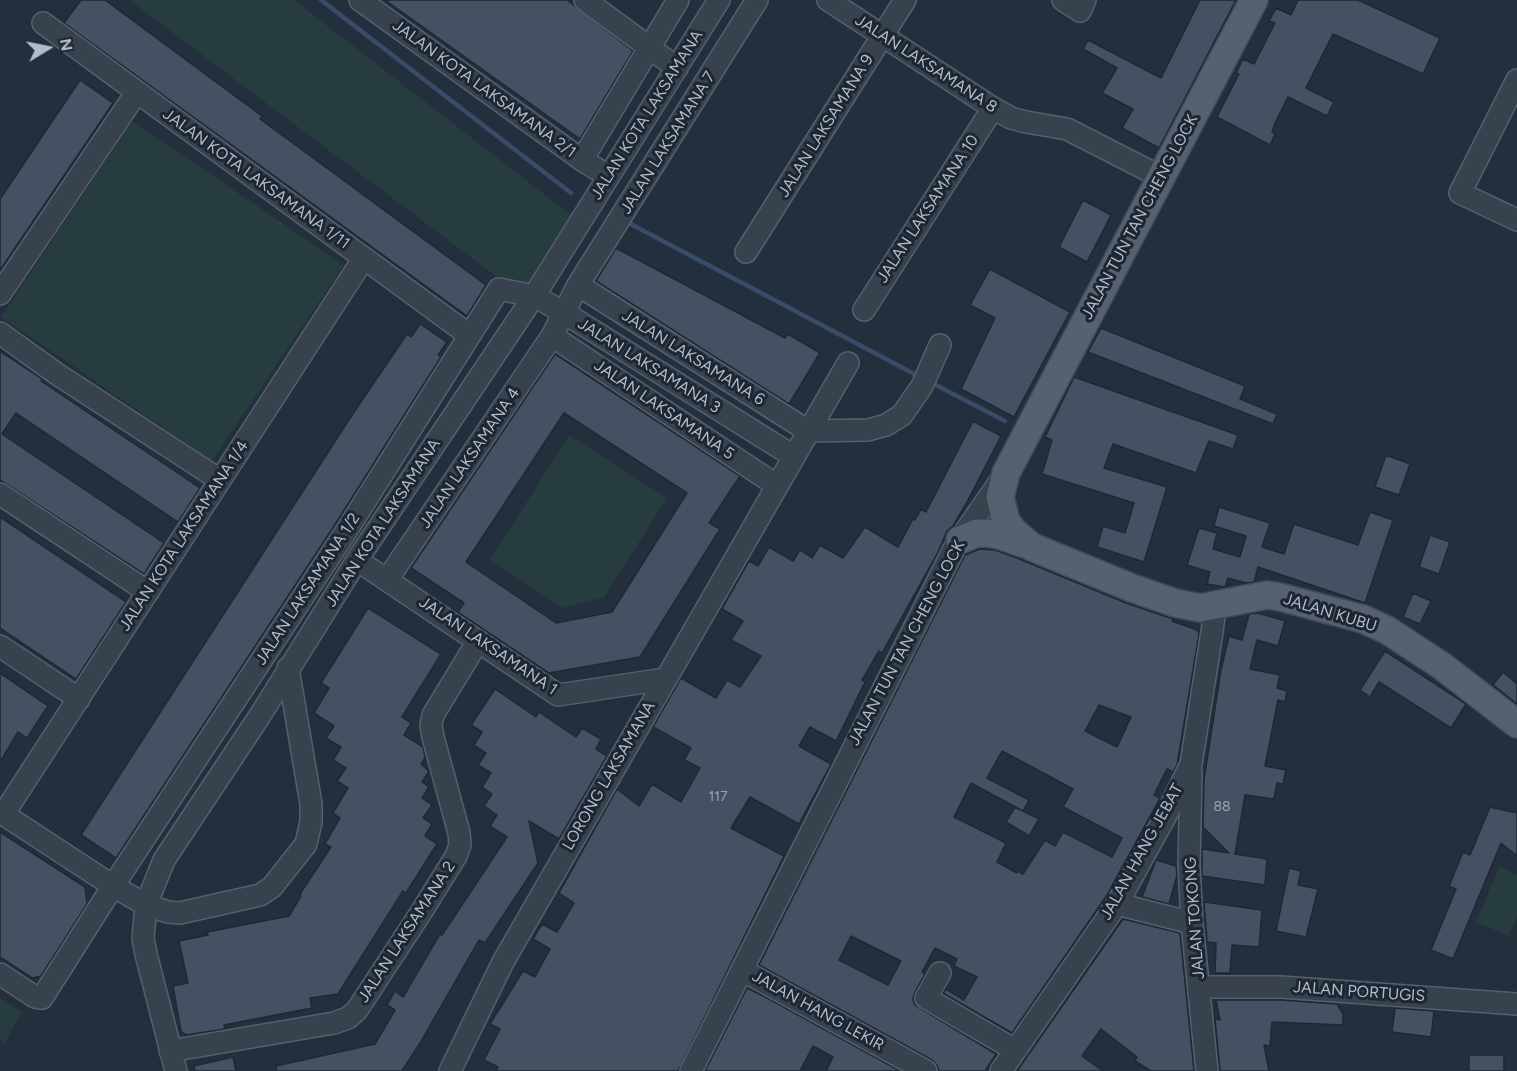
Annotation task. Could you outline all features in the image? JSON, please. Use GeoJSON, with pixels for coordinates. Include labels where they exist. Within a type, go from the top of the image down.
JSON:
{"type":"FeatureCollection","features":[{"type":"Feature","properties":{"kind":"main road","name":"JALAN TUN TAN CHENG LOCK"},"geometry":{"type":"LineString","coordinates":[[1005,473],[1254,0]]}},
{"type":"Feature","properties":{"kind":"main road","name":"JALAN KUBU"},"geometry":{"type":"LineString","coordinates":[[1005,473],[1000,497],[1006,521],[1017,535],[1032,547],[1175,603],[1200,608],[1256,596],[1280,597],[1363,619],[1387,630],[1442,666],[1517,724]]}},
{"type":"Feature","properties":{"kind":"main road"},"geometry":{"type":"LineString","coordinates":[[960,540],[977,533],[987,533],[1014,539],[1032,547]]}},
{"type":"Feature","properties":{"kind":"street","name":"JALAN KOTA LAKSAMANA 2/1"},"geometry":{"type":"LineString","coordinates":[[360,0],[582,160],[608,176]]}},
{"type":"Feature","properties":{"kind":"street"},"geometry":{"type":"LineString","coordinates":[[585,0],[676,68]]}},
{"type":"Feature","properties":{"kind":"street"},"geometry":{"type":"LineString","coordinates":[[582,160],[678,0]]}},
{"type":"Feature","properties":{"kind":"street","name":"JALAN KOTA LAKSAMANA"},"geometry":{"type":"LineString","coordinates":[[176,1071],[143,938],[147,906],[164,860],[259,717],[357,560],[534,296],[719,0]]}},
{"type":"Feature","properties":{"kind":"street","name":"JALAN LAKSAMANA 7"},"geometry":{"type":"LineString","coordinates":[[563,312],[757,0]]}},
{"type":"Feature","properties":{"kind":"street","name":"JALAN LAKSAMANA 8"},"geometry":{"type":"LineString","coordinates":[[828,0],[1011,118],[1067,129],[1161,177]]}},
{"type":"Feature","properties":{"kind":"street","name":"JALAN LAKSAMANA 9"},"geometry":{"type":"LineString","coordinates":[[746,252],[905,0]]}},
{"type":"Feature","properties":{"kind":"street"},"geometry":{"type":"LineString","coordinates":[[1063,0],[1080,10],[1085,0]]}},
{"type":"Feature","properties":{"kind":"street","name":"JALAN KOTA LAKSAMANA 1/11"},"geometry":{"type":"LineString","coordinates":[[43,23],[469,335]]}},
{"type":"Feature","properties":{"kind":"street"},"geometry":{"type":"LineString","coordinates":[[1517,80],[1460,193],[1517,220]]}},
{"type":"Feature","properties":{"kind":"street"},"geometry":{"type":"LineString","coordinates":[[0,294],[137,92]]}},
{"type":"Feature","properties":{"kind":"street","name":"JALAN LAKSAMANA 10"},"geometry":{"type":"LineString","coordinates":[[864,310],[993,108]]}},
{"type":"Feature","properties":{"kind":"street","name":"JALAN KOTA LAKSAMANA 1/4"},"geometry":{"type":"LineString","coordinates":[[2,813],[79,699],[364,258]]}},
{"type":"Feature","properties":{"kind":"street","name":"JALAN LAKSAMANA 6"},"geometry":{"type":"LineString","coordinates":[[578,285],[808,431]]}},
{"type":"Feature","properties":{"kind":"street","name":"JALAN LAKSAMANA 3"},"geometry":{"type":"LineString","coordinates":[[499,289],[534,296],[563,312],[793,456]]}},
{"type":"Feature","properties":{"kind":"street","name":"JALAN LAKSAMANA 1/2"},"geometry":{"type":"LineString","coordinates":[[0,974],[35,997],[42,998],[345,533],[499,289]]}},
{"type":"Feature","properties":{"kind":"street","name":"JALAN LAKSAMANA 4"},"geometry":{"type":"LineString","coordinates":[[387,580],[552,336],[563,312]]}},
{"type":"Feature","properties":{"kind":"street"},"geometry":{"type":"LineString","coordinates":[[0,333],[57,374],[220,480]]}},
{"type":"Feature","properties":{"kind":"street","name":"JALAN LAKSAMANA 5"},"geometry":{"type":"LineString","coordinates":[[552,336],[776,485]]}},
{"type":"Feature","properties":{"kind":"street"},"geometry":{"type":"LineString","coordinates":[[808,431],[868,430],[886,425],[902,415],[922,386],[940,345]]}},
{"type":"Feature","properties":{"kind":"street","name":"LORONG LAKSAMANA"},"geometry":{"type":"LineString","coordinates":[[450,1071],[502,962],[848,363]]}},
{"type":"Feature","properties":{"kind":"street","name":"JALAN TUN TAN CHENG LOCK"},"geometry":{"type":"LineString","coordinates":[[691,1071],[956,545],[1005,473]]}},
{"type":"Feature","properties":{"kind":"street"},"geometry":{"type":"LineString","coordinates":[[0,494],[148,592]]}},
{"type":"Feature","properties":{"kind":"street","name":"JALAN LAKSAMANA 1"},"geometry":{"type":"LineString","coordinates":[[357,560],[558,695],[665,679]]}},
{"type":"Feature","properties":{"kind":"street","name":"JALAN HANG JEBAT"},"geometry":{"type":"LineString","coordinates":[[1001,1071],[1117,904],[1165,818],[1191,764],[1215,606]]}},
{"type":"Feature","properties":{"kind":"street","name":"JALAN LAKSAMANA 2"},"geometry":{"type":"LineString","coordinates":[[170,1051],[334,1023],[348,1018],[357,1010],[420,914],[460,845],[459,833],[431,725],[433,715],[478,641]]}},
{"type":"Feature","properties":{"kind":"street"},"geometry":{"type":"LineString","coordinates":[[0,646],[79,699]]}},
{"type":"Feature","properties":{"kind":"street"},"geometry":{"type":"LineString","coordinates":[[2,813],[147,906],[180,913],[260,895],[272,887],[306,844],[311,822],[311,804],[288,668]]}},
{"type":"Feature","properties":{"kind":"street","name":"JALAN TOKONG"},"geometry":{"type":"LineString","coordinates":[[1191,764],[1189,865],[1192,923],[1207,1071]]}},
{"type":"Feature","properties":{"kind":"street"},"geometry":{"type":"LineString","coordinates":[[1117,904],[1192,923]]}},
{"type":"Feature","properties":{"kind":"street","name":"JALAN HANG LEKIR"},"geometry":{"type":"LineString","coordinates":[[742,970],[926,1071]]}},
{"type":"Feature","properties":{"kind":"street"},"geometry":{"type":"LineString","coordinates":[[940,973],[926,998],[1016,1050]]}},
{"type":"Feature","properties":{"kind":"street","name":"JALAN PORTUGIS"},"geometry":{"type":"LineString","coordinates":[[1200,987],[1281,987],[1517,1004]]}},
{"type":"Feature","properties":{"kind":"green space"},"geometry":{"type":"Polygon","coordinates":[[[129,0],[294,0],[571,215],[521,295],[129,0]]]}},
{"type":"Feature","properties":{"kind":"green space"},"geometry":{"type":"Polygon","coordinates":[[[132,121],[344,265],[212,461],[1,317],[132,121]]]}},
{"type":"Feature","properties":{"kind":"green space"},"geometry":{"type":"Polygon","coordinates":[[[569,435],[667,498],[604,597],[562,608],[490,560],[569,435]]]}},
{"type":"Feature","properties":{"kind":"green space"},"geometry":{"type":"Polygon","coordinates":[[[1499,867],[1517,875],[1517,917],[1509,936],[1476,922],[1499,867]]]}},
{"type":"Feature","properties":{"kind":"green space"},"geometry":{"type":"Polygon","coordinates":[[[0,998],[22,1012],[4,1044],[0,1039],[0,998]]]}},
{"type":"Feature","properties":{"kind":"building"},"geometry":{"type":"Polygon","coordinates":[[[81,0],[105,0],[262,116],[260,119],[486,285],[467,316],[64,23],[81,0]]]}},
{"type":"Feature","properties":{"kind":"building"},"geometry":{"type":"Polygon","coordinates":[[[385,0],[567,0],[633,51],[580,139],[385,0]]]}},
{"type":"Feature","properties":{"kind":"building"},"geometry":{"type":"Polygon","coordinates":[[[1200,0],[1236,0],[1159,148],[1122,128],[1133,109],[1102,93],[1117,68],[1083,49],[1088,40],[1161,78],[1200,0]]]}},
{"type":"Feature","properties":{"kind":"building"},"geometry":{"type":"Polygon","coordinates":[[[1298,0],[1358,0],[1440,38],[1423,74],[1333,34],[1306,88],[1334,102],[1327,116],[1288,97],[1275,123],[1272,132],[1275,134],[1270,145],[1217,117],[1239,74],[1236,73],[1243,59],[1254,64],[1275,23],[1269,21],[1276,8],[1291,15],[1298,0]]]}},
{"type":"Feature","properties":{"kind":"building"},"geometry":{"type":"Polygon","coordinates":[[[80,80],[113,103],[0,270],[0,199],[80,80]]]}},
{"type":"Feature","properties":{"kind":"building"},"geometry":{"type":"Polygon","coordinates":[[[1083,200],[1111,215],[1087,262],[1059,247],[1083,200]]]}},
{"type":"Feature","properties":{"kind":"building"},"geometry":{"type":"Polygon","coordinates":[[[616,248],[785,338],[788,334],[820,353],[789,404],[596,281],[616,248]]]}},
{"type":"Feature","properties":{"kind":"building"},"geometry":{"type":"Polygon","coordinates":[[[990,269],[1070,312],[1014,417],[961,389],[995,318],[970,305],[990,269]]]}},
{"type":"Feature","properties":{"kind":"building"},"geometry":{"type":"Polygon","coordinates":[[[420,324],[447,342],[438,355],[441,357],[334,526],[116,858],[81,835],[354,412],[407,334],[411,337],[420,324]]]}},
{"type":"Feature","properties":{"kind":"building"},"geometry":{"type":"Polygon","coordinates":[[[1101,328],[1245,386],[1240,399],[1277,414],[1273,424],[1088,352],[1101,328]]]}},
{"type":"Feature","properties":{"kind":"building"},"geometry":{"type":"Polygon","coordinates":[[[0,351],[200,488],[178,522],[16,413],[2,434],[164,543],[144,574],[0,480],[0,351]]]}},
{"type":"Feature","properties":{"kind":"building"},"geometry":{"type":"Polygon","coordinates":[[[555,354],[740,476],[709,523],[720,529],[640,657],[549,673],[458,612],[464,603],[411,568],[555,354]],[[564,413],[466,562],[556,623],[612,612],[687,493],[564,413]]]}},
{"type":"Feature","properties":{"kind":"building"},"geometry":{"type":"Polygon","coordinates":[[[1074,377],[1238,435],[1233,449],[1209,441],[1196,473],[1113,444],[1104,468],[1167,487],[1144,562],[1097,547],[1103,526],[1125,533],[1134,503],[1042,474],[1052,440],[1045,437],[1074,377]]]}},
{"type":"Feature","properties":{"kind":"building"},"geometry":{"type":"Polygon","coordinates":[[[973,421],[1001,436],[967,502],[953,526],[947,531],[938,552],[882,653],[879,651],[862,680],[865,682],[836,741],[810,727],[799,746],[831,764],[799,824],[750,797],[731,828],[784,856],[678,1071],[496,1071],[498,1067],[484,1060],[500,1029],[490,1024],[523,971],[535,977],[550,949],[533,939],[542,924],[557,932],[574,903],[559,893],[617,789],[639,806],[652,784],[681,802],[700,768],[684,760],[691,748],[653,727],[681,678],[716,698],[727,680],[740,687],[761,656],[731,640],[743,621],[722,609],[749,561],[758,566],[769,547],[793,561],[800,550],[812,558],[820,545],[843,558],[865,527],[898,547],[921,509],[926,512],[973,421]]]}},
{"type":"Feature","properties":{"kind":"building"},"geometry":{"type":"Polygon","coordinates":[[[1386,455],[1410,464],[1399,495],[1375,487],[1386,455]]]}},
{"type":"Feature","properties":{"kind":"building"},"geometry":{"type":"Polygon","coordinates":[[[1219,507],[1270,523],[1262,547],[1284,554],[1294,524],[1358,545],[1370,512],[1393,520],[1365,603],[1258,567],[1254,582],[1246,583],[1228,578],[1225,587],[1207,584],[1210,572],[1187,565],[1199,528],[1217,533],[1213,549],[1240,557],[1246,536],[1214,526],[1219,507]]]}},
{"type":"Feature","properties":{"kind":"building"},"geometry":{"type":"Polygon","coordinates":[[[0,517],[126,602],[76,679],[0,628],[0,517]]]}},
{"type":"Feature","properties":{"kind":"building"},"geometry":{"type":"Polygon","coordinates":[[[1430,535],[1450,542],[1439,574],[1419,567],[1430,535]]]}},
{"type":"Feature","properties":{"kind":"building"},"geometry":{"type":"Polygon","coordinates":[[[980,549],[995,550],[1126,603],[1173,619],[1172,621],[1197,630],[1199,634],[1177,765],[1173,772],[1167,769],[1154,795],[1160,798],[1107,895],[1012,1033],[943,993],[946,989],[964,1000],[977,977],[954,966],[957,959],[935,948],[922,972],[925,974],[915,992],[913,999],[915,1005],[996,1054],[985,1071],[939,1071],[932,1060],[759,965],[965,555],[980,549]],[[1099,705],[1085,731],[1117,747],[1131,717],[1099,705]],[[1002,751],[987,778],[1029,800],[1023,811],[971,783],[954,817],[1006,843],[997,862],[1023,874],[1045,840],[1055,846],[1063,832],[1112,857],[1122,838],[1063,807],[1073,789],[1002,751]],[[851,936],[839,960],[888,985],[901,961],[851,936]]]}},
{"type":"Feature","properties":{"kind":"building"},"geometry":{"type":"Polygon","coordinates":[[[1413,593],[1431,601],[1420,624],[1403,617],[1413,593]]]}},
{"type":"Feature","properties":{"kind":"building"},"geometry":{"type":"Polygon","coordinates":[[[368,608],[441,654],[402,717],[411,723],[404,735],[423,747],[425,758],[421,764],[429,771],[422,782],[429,787],[422,798],[432,805],[423,818],[432,824],[425,836],[437,844],[406,893],[403,891],[338,994],[310,998],[312,1008],[224,1025],[225,1029],[186,1035],[181,1032],[173,986],[188,983],[179,941],[208,935],[207,932],[289,916],[300,894],[331,847],[325,844],[340,818],[333,813],[348,788],[337,781],[346,768],[333,760],[341,747],[326,738],[334,726],[314,713],[329,688],[321,683],[368,608]]]}},
{"type":"Feature","properties":{"kind":"building"},"geometry":{"type":"Polygon","coordinates":[[[1258,613],[1285,621],[1278,646],[1257,640],[1250,669],[1280,675],[1277,688],[1287,691],[1285,702],[1278,700],[1265,766],[1286,770],[1283,784],[1277,783],[1274,799],[1245,795],[1235,854],[1267,859],[1265,885],[1202,876],[1202,849],[1229,853],[1203,827],[1204,780],[1221,670],[1229,636],[1242,640],[1249,614],[1258,613]]]}},
{"type":"Feature","properties":{"kind":"building"},"geometry":{"type":"Polygon","coordinates":[[[1385,651],[1466,704],[1451,728],[1379,682],[1370,697],[1360,690],[1385,651]]]}},
{"type":"Feature","properties":{"kind":"building"},"geometry":{"type":"Polygon","coordinates":[[[1503,672],[1517,684],[1517,704],[1493,685],[1503,672]]]}},
{"type":"Feature","properties":{"kind":"building"},"geometry":{"type":"Polygon","coordinates":[[[0,673],[48,706],[27,738],[18,732],[0,762],[0,673]]]}},
{"type":"Feature","properties":{"kind":"building"},"geometry":{"type":"Polygon","coordinates":[[[495,689],[536,717],[539,712],[576,737],[582,728],[601,739],[596,749],[607,756],[559,839],[529,821],[538,863],[485,943],[479,940],[402,1071],[276,1071],[276,1066],[375,1044],[395,1010],[387,1005],[395,991],[403,997],[440,934],[442,935],[507,837],[490,826],[497,815],[484,806],[492,794],[482,787],[491,773],[478,765],[486,753],[474,745],[482,732],[471,725],[495,689]]]}},
{"type":"Feature","properties":{"kind":"building"},"geometry":{"type":"Polygon","coordinates":[[[1015,807],[1039,819],[1029,836],[1006,822],[1015,807]]]}},
{"type":"Feature","properties":{"kind":"building"},"geometry":{"type":"Polygon","coordinates":[[[1490,807],[1517,813],[1517,856],[1501,843],[1453,959],[1431,950],[1456,889],[1449,886],[1463,852],[1470,855],[1490,807]]]}},
{"type":"Feature","properties":{"kind":"building"},"geometry":{"type":"Polygon","coordinates":[[[0,832],[85,887],[87,904],[41,976],[32,978],[0,957],[0,832]]]}},
{"type":"Feature","properties":{"kind":"building"},"geometry":{"type":"Polygon","coordinates":[[[1156,860],[1176,866],[1177,875],[1169,904],[1142,897],[1156,860]]]}},
{"type":"Feature","properties":{"kind":"building"},"geometry":{"type":"Polygon","coordinates":[[[1289,868],[1301,871],[1298,885],[1318,889],[1306,937],[1276,931],[1289,868]]]}},
{"type":"Feature","properties":{"kind":"building"},"geometry":{"type":"Polygon","coordinates":[[[1204,902],[1262,910],[1259,947],[1232,945],[1230,973],[1215,973],[1216,943],[1207,942],[1204,902]]]}},
{"type":"Feature","properties":{"kind":"building"},"geometry":{"type":"Polygon","coordinates":[[[1123,919],[1180,933],[1194,1071],[1151,1071],[1135,1061],[1137,1057],[1101,1029],[1082,1056],[1103,1071],[1017,1071],[1123,919]]]}},
{"type":"Feature","properties":{"kind":"building"},"geometry":{"type":"Polygon","coordinates":[[[747,988],[900,1071],[826,1071],[833,1057],[813,1046],[800,1071],[705,1071],[747,988]]]}},
{"type":"Feature","properties":{"kind":"building"},"geometry":{"type":"Polygon","coordinates":[[[1216,1000],[1281,1000],[1337,1004],[1343,1014],[1343,1025],[1272,1022],[1270,1046],[1264,1045],[1269,1071],[1220,1071],[1215,1019],[1220,1020],[1216,1000]]]}},
{"type":"Feature","properties":{"kind":"building"},"geometry":{"type":"Polygon","coordinates":[[[1395,1008],[1434,1011],[1431,1037],[1392,1032],[1395,1008]]]}},
{"type":"Feature","properties":{"kind":"building"},"geometry":{"type":"Polygon","coordinates":[[[1469,1055],[1504,1055],[1504,1071],[1469,1071],[1469,1055]]]}},
{"type":"Feature","properties":{"kind":"building"},"geometry":{"type":"Polygon","coordinates":[[[233,1057],[236,1071],[195,1071],[194,1066],[233,1057]]]}},
{"type":"Feature","properties":{"kind":"waterway"},"geometry":{"type":"LineString","coordinates":[[321,0],[571,193]]}},
{"type":"Feature","properties":{"kind":"waterway"},"geometry":{"type":"LineString","coordinates":[[625,221],[920,377]]}},
{"type":"Feature","properties":{"kind":"waterway"},"geometry":{"type":"LineString","coordinates":[[930,382],[1005,421]]}}]}
